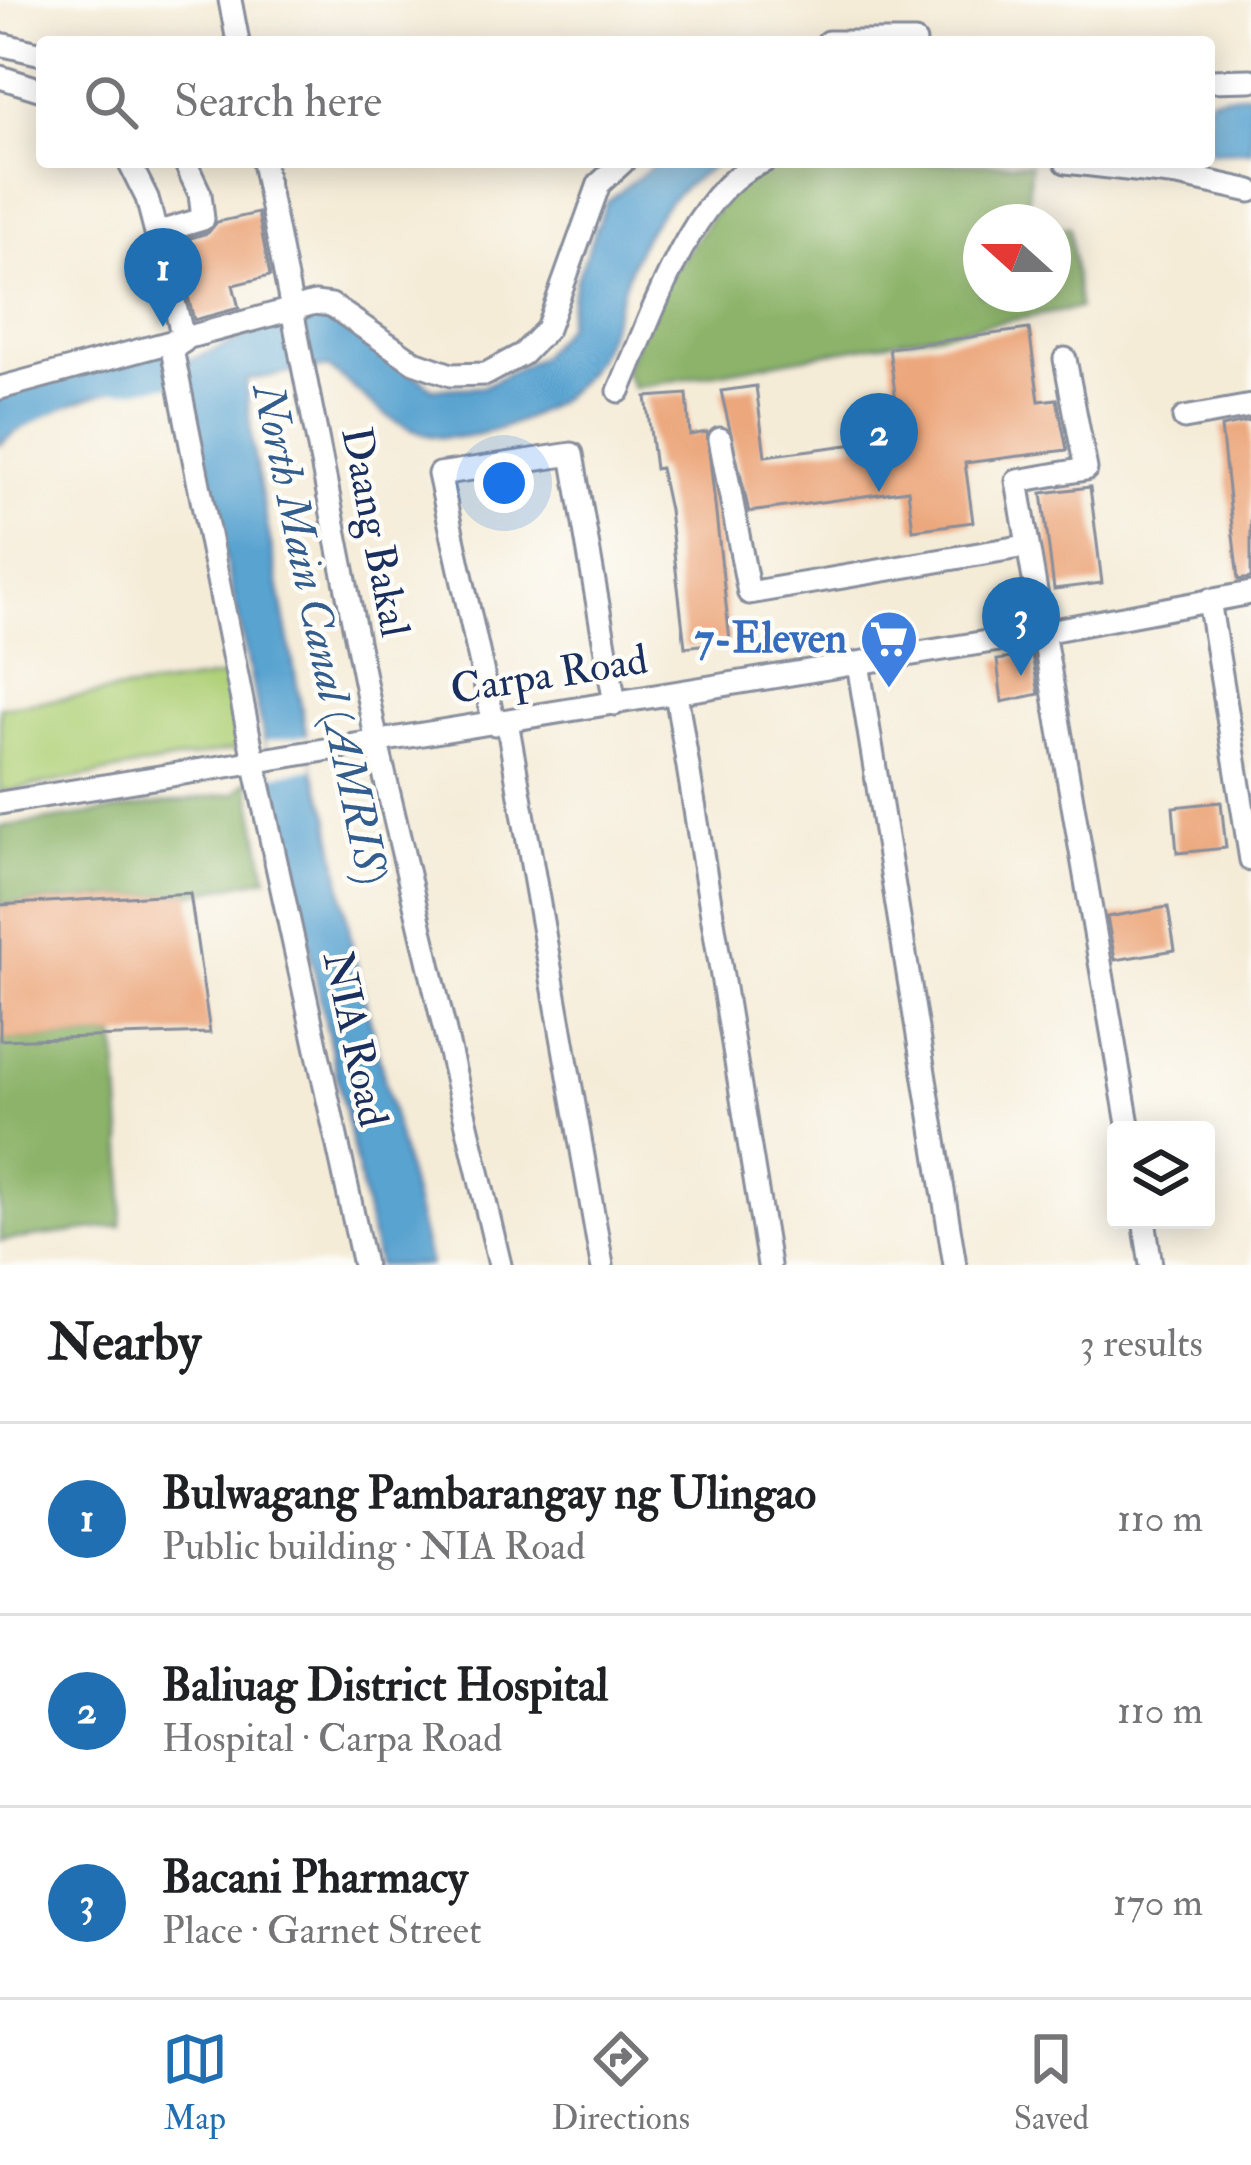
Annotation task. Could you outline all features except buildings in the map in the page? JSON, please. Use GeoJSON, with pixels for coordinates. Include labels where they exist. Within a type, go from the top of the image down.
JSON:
{"type":"FeatureCollection","features":[{"type":"Feature","properties":{"kind":"street"},"geometry":{"type":"LineString","coordinates":[[230,0],[237,36]]}},
{"type":"Feature","properties":{"kind":"street"},"geometry":{"type":"LineString","coordinates":[[0,44],[36,53]]}},
{"type":"Feature","properties":{"kind":"street"},"geometry":{"type":"LineString","coordinates":[[0,76],[36,88]]}},
{"type":"Feature","properties":{"kind":"street"},"geometry":{"type":"LineString","coordinates":[[1215,81],[1251,80]]}},
{"type":"Feature","properties":{"kind":"street","name":"NIA Road"},"geometry":{"type":"LineString","coordinates":[[130,168],[156,233],[258,758],[364,1265]]}},
{"type":"Feature","properties":{"kind":"street"},"geometry":{"type":"LineString","coordinates":[[156,233],[203,219],[200,194],[188,168]]}},
{"type":"Feature","properties":{"kind":"street","name":"Daang Bakal"},"geometry":{"type":"LineString","coordinates":[[264,168],[377,743],[500,1265]]}},
{"type":"Feature","properties":{"kind":"street"},"geometry":{"type":"LineString","coordinates":[[0,388],[113,354],[177,354],[331,305],[414,362],[451,375],[486,374],[523,354],[547,328],[592,199],[618,168]]}},
{"type":"Feature","properties":{"kind":"street"},"geometry":{"type":"LineString","coordinates":[[619,391],[678,259],[710,207],[734,179],[753,168]]}},
{"type":"Feature","properties":{"kind":"street"},"geometry":{"type":"LineString","coordinates":[[1118,168],[1251,190]]}},
{"type":"Feature","properties":{"kind":"street"},"geometry":{"type":"LineString","coordinates":[[1065,359],[1086,470],[1017,481],[1127,1121]]}},
{"type":"Feature","properties":{"kind":"street"},"geometry":{"type":"LineString","coordinates":[[1184,418],[1251,406]]}},
{"type":"Feature","properties":{"kind":"street"},"geometry":{"type":"LineString","coordinates":[[720,439],[749,592],[1026,546]]}},
{"type":"Feature","properties":{"kind":"street"},"geometry":{"type":"LineString","coordinates":[[602,1265],[501,722],[439,474],[572,454],[615,704]]}},
{"type":"Feature","properties":{"kind":"street","name":"Carpa Road"},"geometry":{"type":"LineString","coordinates":[[0,803],[676,694],[1251,593]]}},
{"type":"Feature","properties":{"kind":"street"},"geometry":{"type":"LineString","coordinates":[[1209,600],[1251,860]]}},
{"type":"Feature","properties":{"kind":"street"},"geometry":{"type":"LineString","coordinates":[[858,663],[955,1265]]}},
{"type":"Feature","properties":{"kind":"street"},"geometry":{"type":"LineString","coordinates":[[676,694],[769,1265]]}},
{"type":"Feature","properties":{"kind":"street"},"geometry":{"type":"LineString","coordinates":[[1145,1229],[1151,1265]]}},
{"type":"Feature","properties":{"kind":"green space"},"geometry":{"type":"Polygon","coordinates":[[[781,168],[1030,168],[1028,204],[963,204],[963,312],[1057,312],[633,388],[624,370],[655,297],[741,175],[781,168]]]}},
{"type":"Feature","properties":{"kind":"green space"},"geometry":{"type":"Polygon","coordinates":[[[1071,243],[1079,308],[1071,309],[1071,243]]]}},
{"type":"Feature","properties":{"kind":"green space"},"geometry":{"type":"Polygon","coordinates":[[[228,676],[242,748],[0,792],[0,707],[228,676]]]}},
{"type":"Feature","properties":{"kind":"green space"},"geometry":{"type":"Polygon","coordinates":[[[248,780],[267,878],[196,893],[0,904],[0,827],[235,793],[248,780]]]}},
{"type":"Feature","properties":{"kind":"green space"},"geometry":{"type":"Polygon","coordinates":[[[116,1036],[124,1168],[121,1226],[0,1241],[0,1040],[116,1036]]]}},
{"type":"Feature","properties":{"kind":"water"},"geometry":{"type":"Polygon","coordinates":[[[1251,93],[1251,151],[1215,152],[1215,97],[1251,93]]]}},
{"type":"Feature","properties":{"kind":"water","name":"North Main Canal (AMRIS)"},"geometry":{"type":"Polygon","coordinates":[[[650,168],[710,168],[662,210],[642,241],[610,329],[580,380],[554,402],[517,422],[461,437],[438,437],[399,423],[328,367],[246,380],[252,444],[313,769],[329,816],[353,951],[430,1265],[378,1265],[186,377],[87,399],[35,421],[0,445],[0,412],[8,404],[134,369],[183,363],[283,322],[315,317],[335,319],[362,333],[433,389],[482,387],[540,357],[566,326],[576,281],[606,203],[650,168]]]}},
{"type":"Feature","properties":{"kind":"pier"},"geometry":{"type":"Polygon","coordinates":[[[308,735],[313,769],[272,775],[265,741],[308,735]]]}},
{"type":"Feature","properties":{"kind":"waterway"},"geometry":{"type":"LineString","coordinates":[[0,417],[84,376],[171,366]]}},
{"type":"Feature","properties":{"kind":"place","name":"Bulwagang Pambarangay ng Ulingao"},"geometry":{"type":"Point","coordinates":[163,327]}},
{"type":"Feature","properties":{"kind":"place","name":"Baliuag District Hospital"},"geometry":{"type":"Point","coordinates":[879,492]}},
{"type":"Feature","properties":{"kind":"place","name":"Bacani Pharmacy"},"geometry":{"type":"Point","coordinates":[1021,676]}},
{"type":"Feature","properties":{"kind":"place","name":"7-Eleven"},"geometry":{"type":"Point","coordinates":[889,690]}}]}
